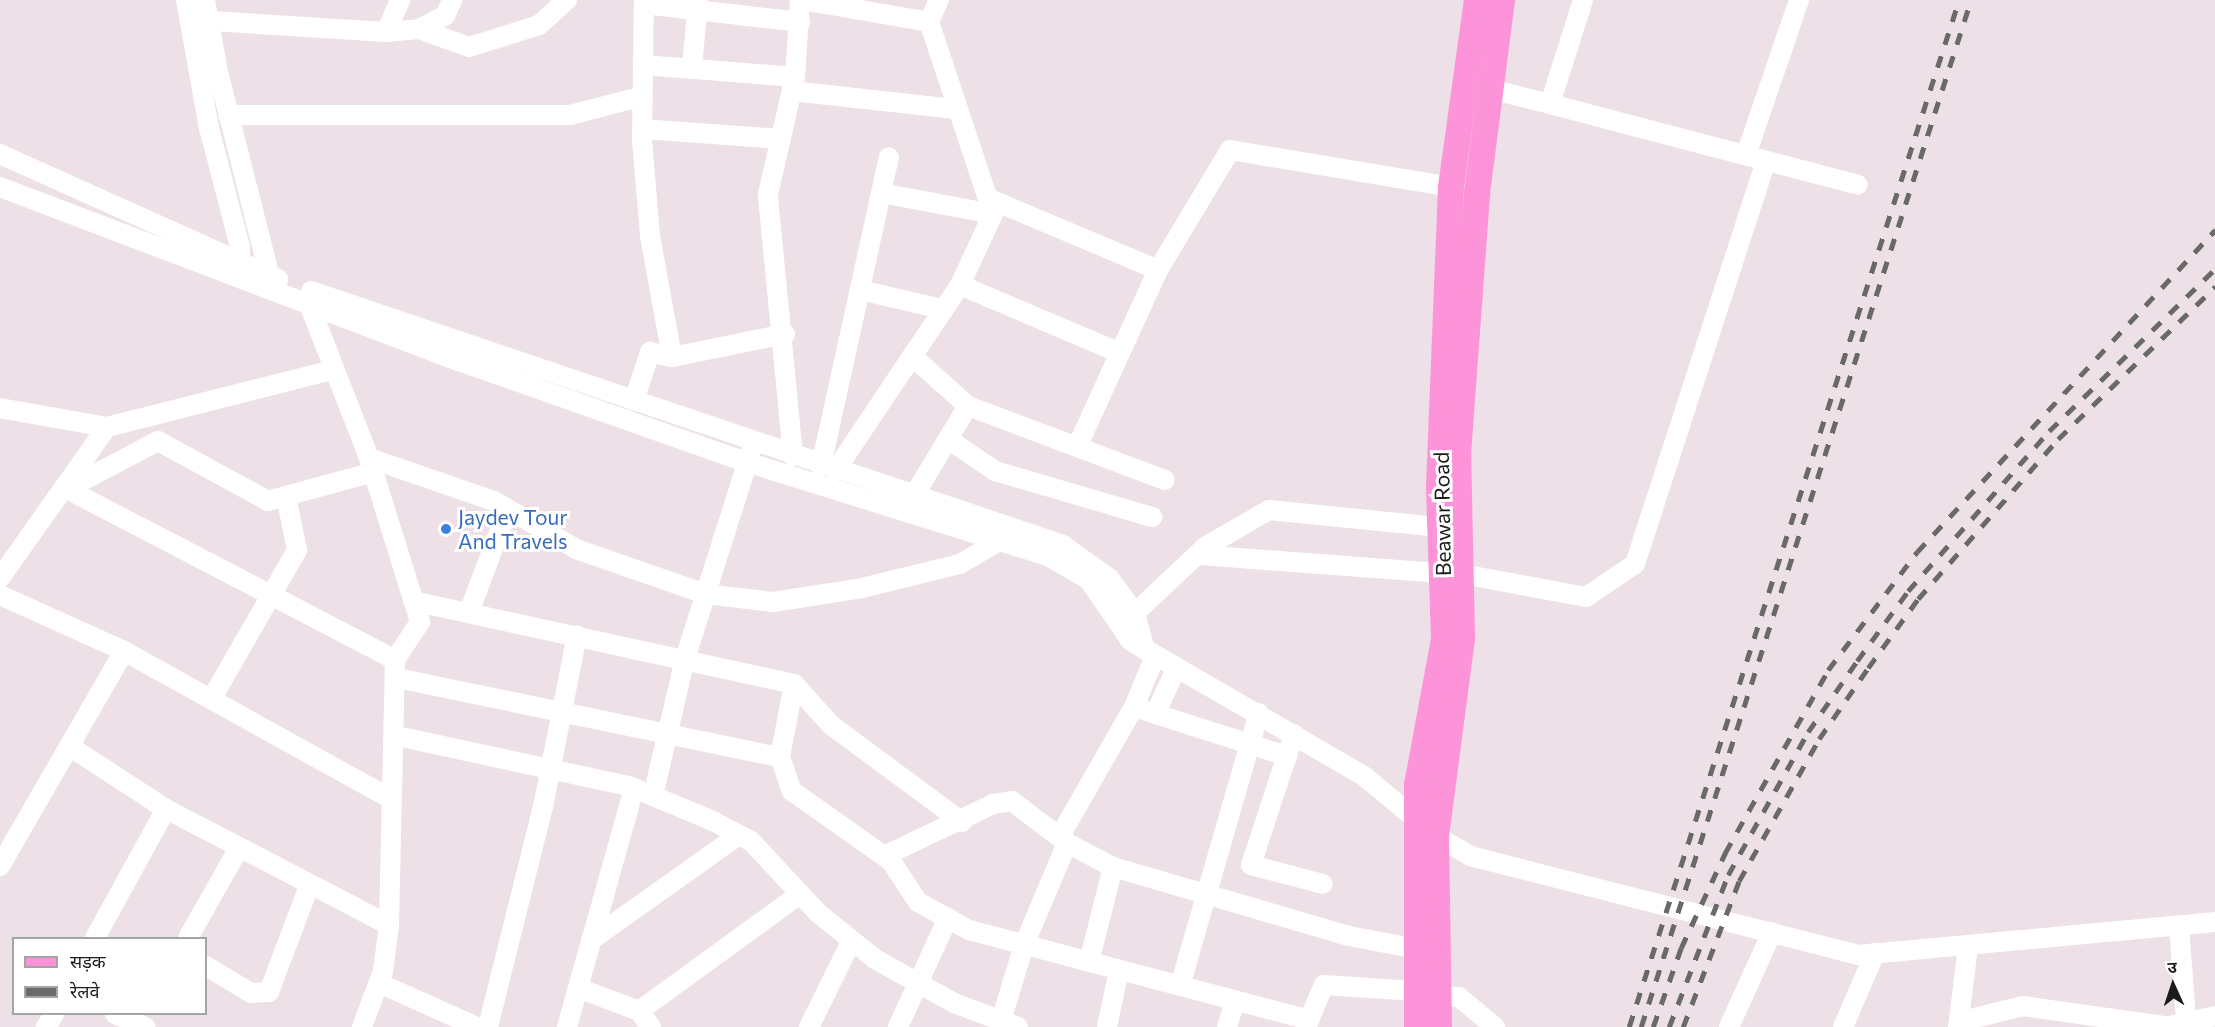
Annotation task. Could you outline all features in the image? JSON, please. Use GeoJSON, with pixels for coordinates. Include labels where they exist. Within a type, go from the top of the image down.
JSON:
{"type":"FeatureCollection","features":[{"type":"Feature","properties":{"kind":"main road","name":"Beawar Road"},"geometry":{"type":"LineString","coordinates":[[1452,574],[1440,527],[1451,187],[1462,81],[1477,0]]}},
{"type":"Feature","properties":{"kind":"main road","name":"Beawar Road"},"geometry":{"type":"LineString","coordinates":[[1417,1027],[1428,993],[1426,829],[1418,775],[1444,640],[1452,574],[1458,454],[1490,89],[1502,0]]}},
{"type":"Feature","properties":{"kind":"main road","name":"Beawar Road"},"geometry":{"type":"LineString","coordinates":[[1426,829],[1417,949],[1439,1027]]}},
{"type":"Feature","properties":{"kind":"street"},"geometry":{"type":"LineString","coordinates":[[186,0],[199,20],[228,115],[272,283],[309,304],[746,462],[1048,556],[1089,580],[1124,634],[1150,653],[1259,713],[1364,776],[1426,829],[1470,856],[1859,954],[1968,947],[2215,922]]}},
{"type":"Feature","properties":{"kind":"street"},"geometry":{"type":"LineString","coordinates":[[206,0],[199,20],[240,271]]}},
{"type":"Feature","properties":{"kind":"street"},"geometry":{"type":"LineString","coordinates":[[386,32],[400,0]]}},
{"type":"Feature","properties":{"kind":"street"},"geometry":{"type":"LineString","coordinates":[[199,20],[386,32],[419,29],[445,16],[452,0]]}},
{"type":"Feature","properties":{"kind":"street"},"geometry":{"type":"LineString","coordinates":[[419,29],[469,47],[539,25],[567,0]]}},
{"type":"Feature","properties":{"kind":"street"},"geometry":{"type":"LineString","coordinates":[[793,456],[785,334],[768,194],[794,84],[801,0],[929,22]]}},
{"type":"Feature","properties":{"kind":"street"},"geometry":{"type":"LineString","coordinates":[[828,468],[912,356],[960,285],[991,206],[956,109],[929,22],[939,0]]}},
{"type":"Feature","properties":{"kind":"street"},"geometry":{"type":"LineString","coordinates":[[1550,104],[1583,0]]}},
{"type":"Feature","properties":{"kind":"street"},"geometry":{"type":"LineString","coordinates":[[1746,155],[1799,0]]}},
{"type":"Feature","properties":{"kind":"street"},"geometry":{"type":"LineString","coordinates":[[672,357],[650,236],[642,129],[644,4],[698,5],[800,21]]}},
{"type":"Feature","properties":{"kind":"street"},"geometry":{"type":"LineString","coordinates":[[692,69],[698,5]]}},
{"type":"Feature","properties":{"kind":"street"},"geometry":{"type":"LineString","coordinates":[[643,65],[692,69],[956,109]]}},
{"type":"Feature","properties":{"kind":"street"},"geometry":{"type":"LineString","coordinates":[[1462,81],[1858,185]]}},
{"type":"Feature","properties":{"kind":"street"},"geometry":{"type":"LineString","coordinates":[[228,115],[570,115],[643,96]]}},
{"type":"Feature","properties":{"kind":"street"},"geometry":{"type":"LineString","coordinates":[[642,129],[781,139]]}},
{"type":"Feature","properties":{"kind":"street"},"geometry":{"type":"LineString","coordinates":[[1077,447],[1158,270],[1230,150],[1451,187]]}},
{"type":"Feature","properties":{"kind":"street"},"geometry":{"type":"LineString","coordinates":[[0,154],[240,271]]}},
{"type":"Feature","properties":{"kind":"street"},"geometry":{"type":"LineString","coordinates":[[828,468],[860,290],[889,157]]}},
{"type":"Feature","properties":{"kind":"street"},"geometry":{"type":"LineString","coordinates":[[1200,555],[1452,574],[1586,597],[1635,564],[1766,161]]}},
{"type":"Feature","properties":{"kind":"street"},"geometry":{"type":"LineString","coordinates":[[0,187],[272,283],[634,401],[912,497],[1063,545],[1098,567],[1134,613],[1150,653],[1134,707],[1064,840],[1024,945],[1009,1024],[916,982],[851,942],[739,835],[634,788],[397,736]]}},
{"type":"Feature","properties":{"kind":"street"},"geometry":{"type":"LineString","coordinates":[[881,193],[991,206],[1158,270]]}},
{"type":"Feature","properties":{"kind":"street"},"geometry":{"type":"LineString","coordinates":[[960,285],[1120,353]]}},
{"type":"Feature","properties":{"kind":"street"},"geometry":{"type":"LineString","coordinates":[[860,290],[942,309]]}},
{"type":"Feature","properties":{"kind":"street"},"geometry":{"type":"LineString","coordinates":[[309,304],[332,370],[371,465],[420,622],[396,669],[397,736],[391,799],[389,925],[379,983],[362,1027]]}},
{"type":"Feature","properties":{"kind":"street"},"geometry":{"type":"LineString","coordinates":[[634,401],[650,352],[672,357],[785,334]]}},
{"type":"Feature","properties":{"kind":"street"},"geometry":{"type":"LineString","coordinates":[[912,356],[968,406],[1165,480]]}},
{"type":"Feature","properties":{"kind":"street"},"geometry":{"type":"LineString","coordinates":[[0,408],[106,427],[332,370]]}},
{"type":"Feature","properties":{"kind":"street"},"geometry":{"type":"LineString","coordinates":[[912,497],[968,406]]}},
{"type":"Feature","properties":{"kind":"street"},"geometry":{"type":"LineString","coordinates":[[0,578],[67,489],[106,427]]}},
{"type":"Feature","properties":{"kind":"street"},"geometry":{"type":"LineString","coordinates":[[948,439],[995,471],[1152,517]]}},
{"type":"Feature","properties":{"kind":"street"},"geometry":{"type":"LineString","coordinates":[[67,489],[158,441],[268,501],[371,465],[508,509],[576,549],[705,594],[773,602],[965,561],[999,541]]}},
{"type":"Feature","properties":{"kind":"street"},"geometry":{"type":"LineString","coordinates":[[654,796],[671,734],[685,659],[754,442]]}},
{"type":"Feature","properties":{"kind":"street"},"geometry":{"type":"LineString","coordinates":[[67,489],[270,595],[396,669],[562,712],[780,756]]}},
{"type":"Feature","properties":{"kind":"street"},"geometry":{"type":"LineString","coordinates":[[212,698],[297,550],[286,496]]}},
{"type":"Feature","properties":{"kind":"street"},"geometry":{"type":"LineString","coordinates":[[469,612],[508,509]]}},
{"type":"Feature","properties":{"kind":"street"},"geometry":{"type":"LineString","coordinates":[[1134,613],[1200,555],[1269,510],[1440,527]]}},
{"type":"Feature","properties":{"kind":"street"},"geometry":{"type":"LineString","coordinates":[[0,595],[124,651],[391,799]]}},
{"type":"Feature","properties":{"kind":"street"},"geometry":{"type":"LineString","coordinates":[[413,601],[794,684],[831,725],[962,822]]}},
{"type":"Feature","properties":{"kind":"street"},"geometry":{"type":"LineString","coordinates":[[488,1027],[550,771],[577,635]]}},
{"type":"Feature","properties":{"kind":"street"},"geometry":{"type":"LineString","coordinates":[[0,866],[72,748],[124,651]]}},
{"type":"Feature","properties":{"kind":"street"},"geometry":{"type":"LineString","coordinates":[[1155,714],[1176,669]]}},
{"type":"Feature","properties":{"kind":"street"},"geometry":{"type":"LineString","coordinates":[[794,684],[780,756],[792,791],[884,856],[918,902],[948,918],[1024,945],[1309,1020],[1324,985],[1459,997],[1495,1027]]}},
{"type":"Feature","properties":{"kind":"street"},"geometry":{"type":"LineString","coordinates":[[1134,707],[1249,747],[1287,756]]}},
{"type":"Feature","properties":{"kind":"street"},"geometry":{"type":"LineString","coordinates":[[1180,986],[1204,896],[1259,713]]}},
{"type":"Feature","properties":{"kind":"street"},"geometry":{"type":"LineString","coordinates":[[1294,734],[1251,865],[1323,884]]}},
{"type":"Feature","properties":{"kind":"street"},"geometry":{"type":"LineString","coordinates":[[72,748],[166,809],[309,886],[389,925]]}},
{"type":"Feature","properties":{"kind":"street"},"geometry":{"type":"LineString","coordinates":[[567,1027],[634,788]]}},
{"type":"Feature","properties":{"kind":"street"},"geometry":{"type":"LineString","coordinates":[[884,856],[962,822],[993,804],[1012,801],[1064,840],[1113,867],[1204,896],[1417,949]]}},
{"type":"Feature","properties":{"kind":"street"},"geometry":{"type":"LineString","coordinates":[[97,937],[166,809]]}},
{"type":"Feature","properties":{"kind":"street"},"geometry":{"type":"LineString","coordinates":[[591,940],[739,835]]}},
{"type":"Feature","properties":{"kind":"street"},"geometry":{"type":"LineString","coordinates":[[189,937],[239,849]]}},
{"type":"Feature","properties":{"kind":"street"},"geometry":{"type":"LineString","coordinates":[[1089,962],[1113,867]]}},
{"type":"Feature","properties":{"kind":"street"},"geometry":{"type":"LineString","coordinates":[[207,967],[251,993],[269,992],[309,886]]}},
{"type":"Feature","properties":{"kind":"street"},"geometry":{"type":"LineString","coordinates":[[578,988],[645,1019],[800,894]]}},
{"type":"Feature","properties":{"kind":"street"},"geometry":{"type":"LineString","coordinates":[[898,1027],[916,982],[948,918]]}},
{"type":"Feature","properties":{"kind":"street"},"geometry":{"type":"LineString","coordinates":[[2173,1025],[2179,926]]}},
{"type":"Feature","properties":{"kind":"street"},"geometry":{"type":"LineString","coordinates":[[1729,1027],[1772,932]]}},
{"type":"Feature","properties":{"kind":"street"},"geometry":{"type":"LineString","coordinates":[[809,1027],[851,942]]}},
{"type":"Feature","properties":{"kind":"street"},"geometry":{"type":"LineString","coordinates":[[1968,947],[1958,1025],[2018,1007],[2079,1022],[2173,1025],[2215,1016]]}},
{"type":"Feature","properties":{"kind":"street"},"geometry":{"type":"LineString","coordinates":[[1843,1027],[1875,953]]}},
{"type":"Feature","properties":{"kind":"street"},"geometry":{"type":"LineString","coordinates":[[1107,1027],[1119,970]]}},
{"type":"Feature","properties":{"kind":"street"},"geometry":{"type":"LineString","coordinates":[[379,983],[477,1027]]}},
{"type":"Feature","properties":{"kind":"street"},"geometry":{"type":"LineString","coordinates":[[1227,1027],[1235,1000]]}},
{"type":"Feature","properties":{"kind":"street"},"geometry":{"type":"LineString","coordinates":[[2011,1027],[2018,1007]]}},
{"type":"Feature","properties":{"kind":"street"},"geometry":{"type":"LineString","coordinates":[[119,1015],[145,1022]]}},
{"type":"Feature","properties":{"kind":"railway"},"geometry":{"type":"LineString","coordinates":[[1629,1027],[1959,0]]}},
{"type":"Feature","properties":{"kind":"railway"},"geometry":{"type":"LineString","coordinates":[[1641,1027],[1971,0]]}},
{"type":"Feature","properties":{"kind":"railway"},"geometry":{"type":"LineString","coordinates":[[1653,1027],[1681,948],[1725,853],[1828,670],[1917,552],[2215,230]]}},
{"type":"Feature","properties":{"kind":"railway"},"geometry":{"type":"LineString","coordinates":[[1669,1027],[1728,875],[1808,732],[1857,661],[1908,591],[2049,431],[2215,269]]}},
{"type":"Feature","properties":{"kind":"railway"},"geometry":{"type":"LineString","coordinates":[[1683,1027],[1739,881],[1819,739],[1868,668],[1918,599],[2058,439],[2215,287]]}},
{"type":"Feature","properties":{"kind":"place","name":"Jaydev Tour And Travels"},"geometry":{"type":"Point","coordinates":[446,529]}}]}
